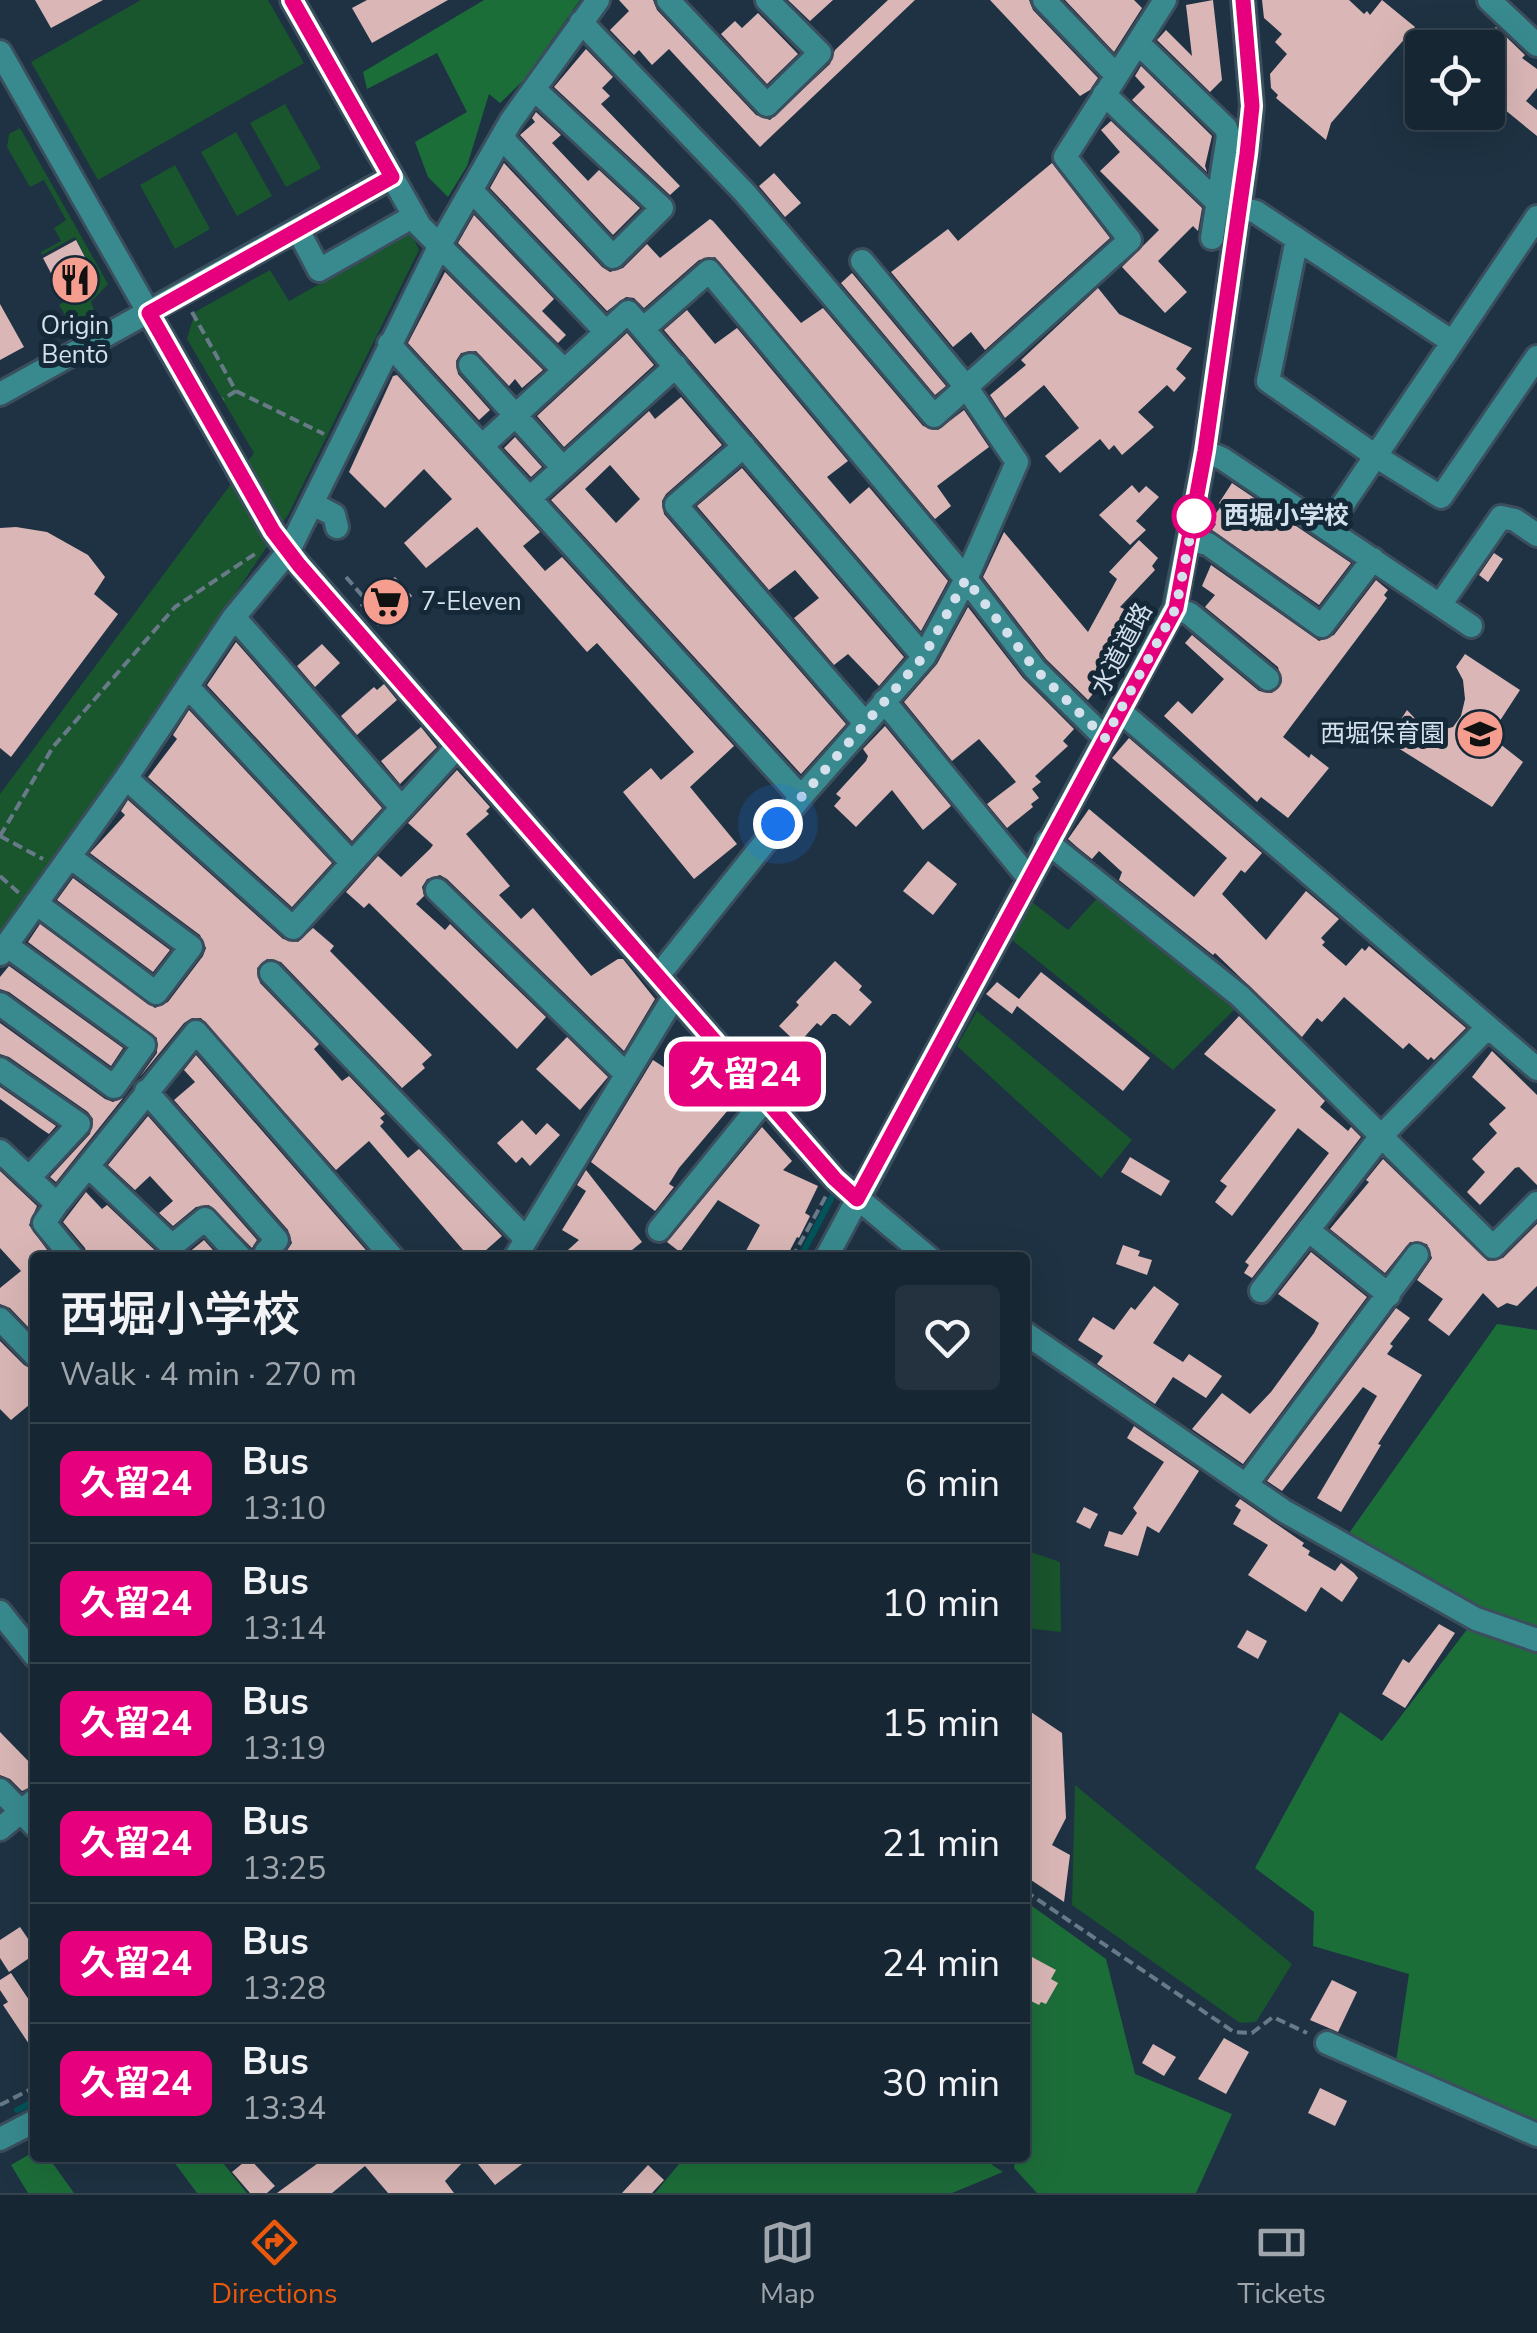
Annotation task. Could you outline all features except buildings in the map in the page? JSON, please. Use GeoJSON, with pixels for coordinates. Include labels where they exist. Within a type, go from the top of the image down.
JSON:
{"type":"FeatureCollection","features":[{"type":"Feature","properties":{"kind":"street"},"geometry":{"type":"LineString","coordinates":[[292,0],[420,226],[564,370]]}},
{"type":"Feature","properties":{"kind":"street"},"geometry":{"type":"LineString","coordinates":[[0,1004],[114,1087],[144,1045],[3,950],[29,900],[58,859],[126,778],[234,617],[288,552],[441,243],[502,138],[598,0]]}},
{"type":"Feature","properties":{"kind":"street"},"geometry":{"type":"LineString","coordinates":[[668,0],[767,104],[820,52],[767,0]]}},
{"type":"Feature","properties":{"kind":"street"},"geometry":{"type":"LineString","coordinates":[[1044,0],[1110,85],[1217,202]]}},
{"type":"Feature","properties":{"kind":"street","name":"水道道路"},"geometry":{"type":"LineString","coordinates":[[829,1252],[1176,608],[1205,451],[1252,106],[1243,0]]}},
{"type":"Feature","properties":{"kind":"street"},"geometry":{"type":"LineString","coordinates":[[1489,0],[1537,45]]}},
{"type":"Feature","properties":{"kind":"street"},"geometry":{"type":"LineString","coordinates":[[581,22],[744,192],[934,416],[1130,240],[1065,157],[1159,3]]}},
{"type":"Feature","properties":{"kind":"street"},"geometry":{"type":"LineString","coordinates":[[1138,42],[1226,128],[1212,238]]}},
{"type":"Feature","properties":{"kind":"street"},"geometry":{"type":"LineString","coordinates":[[0,52],[288,552],[337,586],[456,746],[835,1179],[922,1252]]}},
{"type":"Feature","properties":{"kind":"street"},"geometry":{"type":"LineString","coordinates":[[502,138],[614,256],[662,208],[534,89]]}},
{"type":"Feature","properties":{"kind":"street"},"geometry":{"type":"LineString","coordinates":[[0,394],[392,177]]}},
{"type":"Feature","properties":{"kind":"street"},"geometry":{"type":"LineString","coordinates":[[471,190],[606,332]]}},
{"type":"Feature","properties":{"kind":"street"},"geometry":{"type":"LineString","coordinates":[[1240,207],[1256,212],[1297,238],[1451,341]]}},
{"type":"Feature","properties":{"kind":"street"},"geometry":{"type":"LineString","coordinates":[[298,230],[319,270],[414,216]]}},
{"type":"Feature","properties":{"kind":"street"},"geometry":{"type":"LineString","coordinates":[[1327,528],[1537,217]]}},
{"type":"Feature","properties":{"kind":"street"},"geometry":{"type":"LineString","coordinates":[[1297,238],[1268,381],[1377,458],[1441,497],[1533,371]]}},
{"type":"Feature","properties":{"kind":"street"},"geometry":{"type":"LineString","coordinates":[[658,976],[801,798],[924,656],[966,579],[1017,462],[967,388],[862,261]]}},
{"type":"Feature","properties":{"kind":"street"},"geometry":{"type":"LineString","coordinates":[[643,328],[709,271],[966,579],[1035,669],[1105,738]]}},
{"type":"Feature","properties":{"kind":"street"},"geometry":{"type":"LineString","coordinates":[[482,446],[628,312],[924,656]]}},
{"type":"Feature","properties":{"kind":"street"},"geometry":{"type":"LineString","coordinates":[[389,344],[801,798]]}},
{"type":"Feature","properties":{"kind":"street"},"geometry":{"type":"LineString","coordinates":[[470,366],[564,468]]}},
{"type":"Feature","properties":{"kind":"street"},"geometry":{"type":"LineString","coordinates":[[530,498],[676,366]]}},
{"type":"Feature","properties":{"kind":"street"},"geometry":{"type":"LineString","coordinates":[[744,446],[676,506],[864,723]]}},
{"type":"Feature","properties":{"kind":"street"},"geometry":{"type":"LineString","coordinates":[[1205,451],[1223,459],[1472,626]]}},
{"type":"Feature","properties":{"kind":"street"},"geometry":{"type":"LineString","coordinates":[[313,504],[334,514],[337,527]]}},
{"type":"Feature","properties":{"kind":"street"},"geometry":{"type":"LineString","coordinates":[[1440,604],[1500,516],[1515,520],[1537,535]]}},
{"type":"Feature","properties":{"kind":"street"},"geometry":{"type":"LineString","coordinates":[[1190,540],[1208,544],[1322,626],[1373,559]]}},
{"type":"Feature","properties":{"kind":"street"},"geometry":{"type":"LineString","coordinates":[[1176,608],[1190,614],[1268,679]]}},
{"type":"Feature","properties":{"kind":"street"},"geometry":{"type":"LineString","coordinates":[[234,617],[400,806]]}},
{"type":"Feature","properties":{"kind":"street"},"geometry":{"type":"LineString","coordinates":[[188,687],[351,862]]}},
{"type":"Feature","properties":{"kind":"street"},"geometry":{"type":"LineString","coordinates":[[884,701],[1028,877]]}},
{"type":"Feature","properties":{"kind":"street"},"geometry":{"type":"LineString","coordinates":[[1120,712],[1537,1068]]}},
{"type":"Feature","properties":{"kind":"street"},"geometry":{"type":"LineString","coordinates":[[126,778],[293,928],[456,746]]}},
{"type":"Feature","properties":{"kind":"street"},"geometry":{"type":"LineString","coordinates":[[1047,842],[1240,996],[1493,1247],[1537,1202]]}},
{"type":"Feature","properties":{"kind":"street"},"geometry":{"type":"LineString","coordinates":[[29,900],[156,993],[191,947],[58,859]]}},
{"type":"Feature","properties":{"kind":"street"},"geometry":{"type":"LineString","coordinates":[[437,890],[626,1074]]}},
{"type":"Feature","properties":{"kind":"street"},"geometry":{"type":"LineString","coordinates":[[271,974],[520,1248],[675,995]]}},
{"type":"Feature","properties":{"kind":"street"},"geometry":{"type":"LineString","coordinates":[[1261,1291],[1382,1134],[1488,1027]]}},
{"type":"Feature","properties":{"kind":"street"},"geometry":{"type":"LineString","coordinates":[[67,1252],[44,1223],[196,1032],[388,1252]]}},
{"type":"Feature","properties":{"kind":"street"},"geometry":{"type":"LineString","coordinates":[[0,1069],[78,1124],[29,1178]]}},
{"type":"Feature","properties":{"kind":"street"},"geometry":{"type":"LineString","coordinates":[[146,1091],[278,1240],[269,1252]]}},
{"type":"Feature","properties":{"kind":"street"},"geometry":{"type":"LineString","coordinates":[[659,1230],[766,1098]]}},
{"type":"Feature","properties":{"kind":"street"},"geometry":{"type":"LineString","coordinates":[[0,1151],[57,1204]]}},
{"type":"Feature","properties":{"kind":"street"},"geometry":{"type":"LineString","coordinates":[[88,1166],[172,1246],[204,1219],[236,1252]]}},
{"type":"Feature","properties":{"kind":"street"},"geometry":{"type":"LineString","coordinates":[[1308,1230],[1389,1295]]}},
{"type":"Feature","properties":{"kind":"street"},"geometry":{"type":"LineString","coordinates":[[1246,1484],[1417,1255]]}},
{"type":"Feature","properties":{"kind":"street"},"geometry":{"type":"LineString","coordinates":[[0,1318],[30,1350]]}},
{"type":"Feature","properties":{"kind":"street"},"geometry":{"type":"LineString","coordinates":[[1030,1336],[1284,1510],[1476,1619],[1537,1640]]}},
{"type":"Feature","properties":{"kind":"street"},"geometry":{"type":"LineString","coordinates":[[0,1612],[30,1650]]}},
{"type":"Feature","properties":{"kind":"street"},"geometry":{"type":"LineString","coordinates":[[0,1790],[30,1811]]}},
{"type":"Feature","properties":{"kind":"street"},"geometry":{"type":"LineString","coordinates":[[0,1829],[30,1813]]}},
{"type":"Feature","properties":{"kind":"street"},"geometry":{"type":"LineString","coordinates":[[1327,2043],[1537,2135]]}},
{"type":"Feature","properties":{"kind":"street"},"geometry":{"type":"LineString","coordinates":[[0,2139],[30,2124]]}},
{"type":"Feature","properties":{"kind":"path"},"geometry":{"type":"LineString","coordinates":[[192,312],[236,391],[320,432]]}},
{"type":"Feature","properties":{"kind":"path"},"geometry":{"type":"LineString","coordinates":[[219,401],[236,391]]}},
{"type":"Feature","properties":{"kind":"path"},"geometry":{"type":"LineString","coordinates":[[58,859],[0,836],[53,747],[175,608],[256,554]]}},
{"type":"Feature","properties":{"kind":"path"},"geometry":{"type":"LineString","coordinates":[[337,586],[366,600]]}},
{"type":"Feature","properties":{"kind":"path"},"geometry":{"type":"LineString","coordinates":[[0,876],[29,900]]}},
{"type":"Feature","properties":{"kind":"path"},"geometry":{"type":"LineString","coordinates":[[795,1252],[835,1179]]}},
{"type":"Feature","properties":{"kind":"path"},"geometry":{"type":"LineString","coordinates":[[1030,1893],[1234,2032],[1252,2034],[1273,2017],[1327,2043]]}},
{"type":"Feature","properties":{"kind":"path"},"geometry":{"type":"LineString","coordinates":[[0,2106],[30,2090]]}},
{"type":"Feature","properties":{"kind":"green space"},"geometry":{"type":"Polygon","coordinates":[[[141,0],[268,0],[304,63],[98,180],[31,62],[141,0]]]}},
{"type":"Feature","properties":{"kind":"green space"},"geometry":{"type":"Polygon","coordinates":[[[484,0],[580,0],[523,81],[500,103],[489,94],[467,166],[448,197],[428,177],[415,142],[467,112],[437,53],[367,89],[363,72],[484,0]]]}},
{"type":"Feature","properties":{"kind":"green space"},"geometry":{"type":"Polygon","coordinates":[[[285,104],[321,168],[286,187],[250,123],[285,104]]]}},
{"type":"Feature","properties":{"kind":"green space"},"geometry":{"type":"Polygon","coordinates":[[[20,128],[108,284],[91,302],[97,318],[60,339],[53,326],[67,318],[59,305],[98,281],[75,237],[42,255],[41,252],[61,241],[54,228],[66,220],[44,180],[30,187],[7,147],[9,134],[20,128]]]}},
{"type":"Feature","properties":{"kind":"green space"},"geometry":{"type":"Polygon","coordinates":[[[236,132],[272,196],[237,216],[201,152],[236,132]]]}},
{"type":"Feature","properties":{"kind":"green space"},"geometry":{"type":"Polygon","coordinates":[[[175,165],[210,229],[175,249],[140,185],[175,165]]]}},
{"type":"Feature","properties":{"kind":"green space"},"geometry":{"type":"Polygon","coordinates":[[[411,233],[419,250],[288,515],[0,945],[0,794],[254,453],[187,339],[195,312],[270,270],[289,301],[411,233]]]}},
{"type":"Feature","properties":{"kind":"green space"},"geometry":{"type":"Polygon","coordinates":[[[1102,893],[1235,1009],[1173,1070],[1012,940],[1032,902],[1068,930],[1102,893]]]}},
{"type":"Feature","properties":{"kind":"green space"},"geometry":{"type":"Polygon","coordinates":[[[977,1011],[1132,1140],[1101,1178],[957,1046],[977,1011]]]}},
{"type":"Feature","properties":{"kind":"green space"},"geometry":{"type":"Polygon","coordinates":[[[1497,1324],[1537,1330],[1537,2129],[1394,2075],[1409,1974],[1313,1946],[1314,1912],[1255,1868],[1340,1712],[1382,1741],[1475,1619],[1342,1543],[1497,1324]]]}},
{"type":"Feature","properties":{"kind":"green space"},"geometry":{"type":"Polygon","coordinates":[[[1030,1552],[1060,1562],[1061,1632],[1030,1629],[1030,1552]]]}},
{"type":"Feature","properties":{"kind":"green space"},"geometry":{"type":"Polygon","coordinates":[[[1075,1785],[1292,1964],[1256,2022],[1240,2023],[1072,1905],[1075,1785]]]}},
{"type":"Feature","properties":{"kind":"green space"},"geometry":{"type":"Polygon","coordinates":[[[1030,1905],[1106,1959],[1135,2074],[1232,2114],[1196,2193],[1037,2193],[1014,2168],[1015,2162],[1030,2162],[1030,1905]]]}},
{"type":"Feature","properties":{"kind":"green space"},"geometry":{"type":"Polygon","coordinates":[[[30,2154],[30,2162],[52,2162],[74,2193],[28,2193],[11,2165],[30,2154]]]}},
{"type":"Feature","properties":{"kind":"green space"},"geometry":{"type":"Polygon","coordinates":[[[174,2162],[222,2162],[247,2193],[197,2193],[174,2162]]]}},
{"type":"Feature","properties":{"kind":"green space"},"geometry":{"type":"Polygon","coordinates":[[[681,2162],[988,2162],[1003,2172],[952,2193],[655,2193],[681,2162]]]}},
{"type":"Feature","properties":{"kind":"waterway"},"geometry":{"type":"LineString","coordinates":[[803,1252],[832,1197]]}},
{"type":"Feature","properties":{"kind":"waterway"},"geometry":{"type":"LineString","coordinates":[[17,2110],[30,2104]]}},
{"type":"Feature","properties":{"kind":"bus line","name":"久留24"},"geometry":{"type":"LineString","coordinates":[[292,0],[392,177],[149,313],[273,531],[299,565],[835,1179],[857,1199],[1176,608],[1223,338],[1247,154],[1252,106],[1243,0]]}},
{"type":"Feature","properties":{"kind":"place","name":"Origin Bentō"},"geometry":{"type":"Point","coordinates":[75,280]}},
{"type":"Feature","properties":{"kind":"place","name":"西堀小学校"},"geometry":{"type":"Point","coordinates":[1194,516]}},
{"type":"Feature","properties":{"kind":"place","name":"7-Eleven"},"geometry":{"type":"Point","coordinates":[386,602]}},
{"type":"Feature","properties":{"kind":"place","name":"西堀保育園"},"geometry":{"type":"Point","coordinates":[1480,734]}},
{"type":"Feature","properties":{"kind":"route"},"geometry":{"type":"LineString","coordinates":[[778,824],[924,656],[966,579],[1035,669],[1105,738],[1176,608],[1197,501],[1194,516]]}}]}
